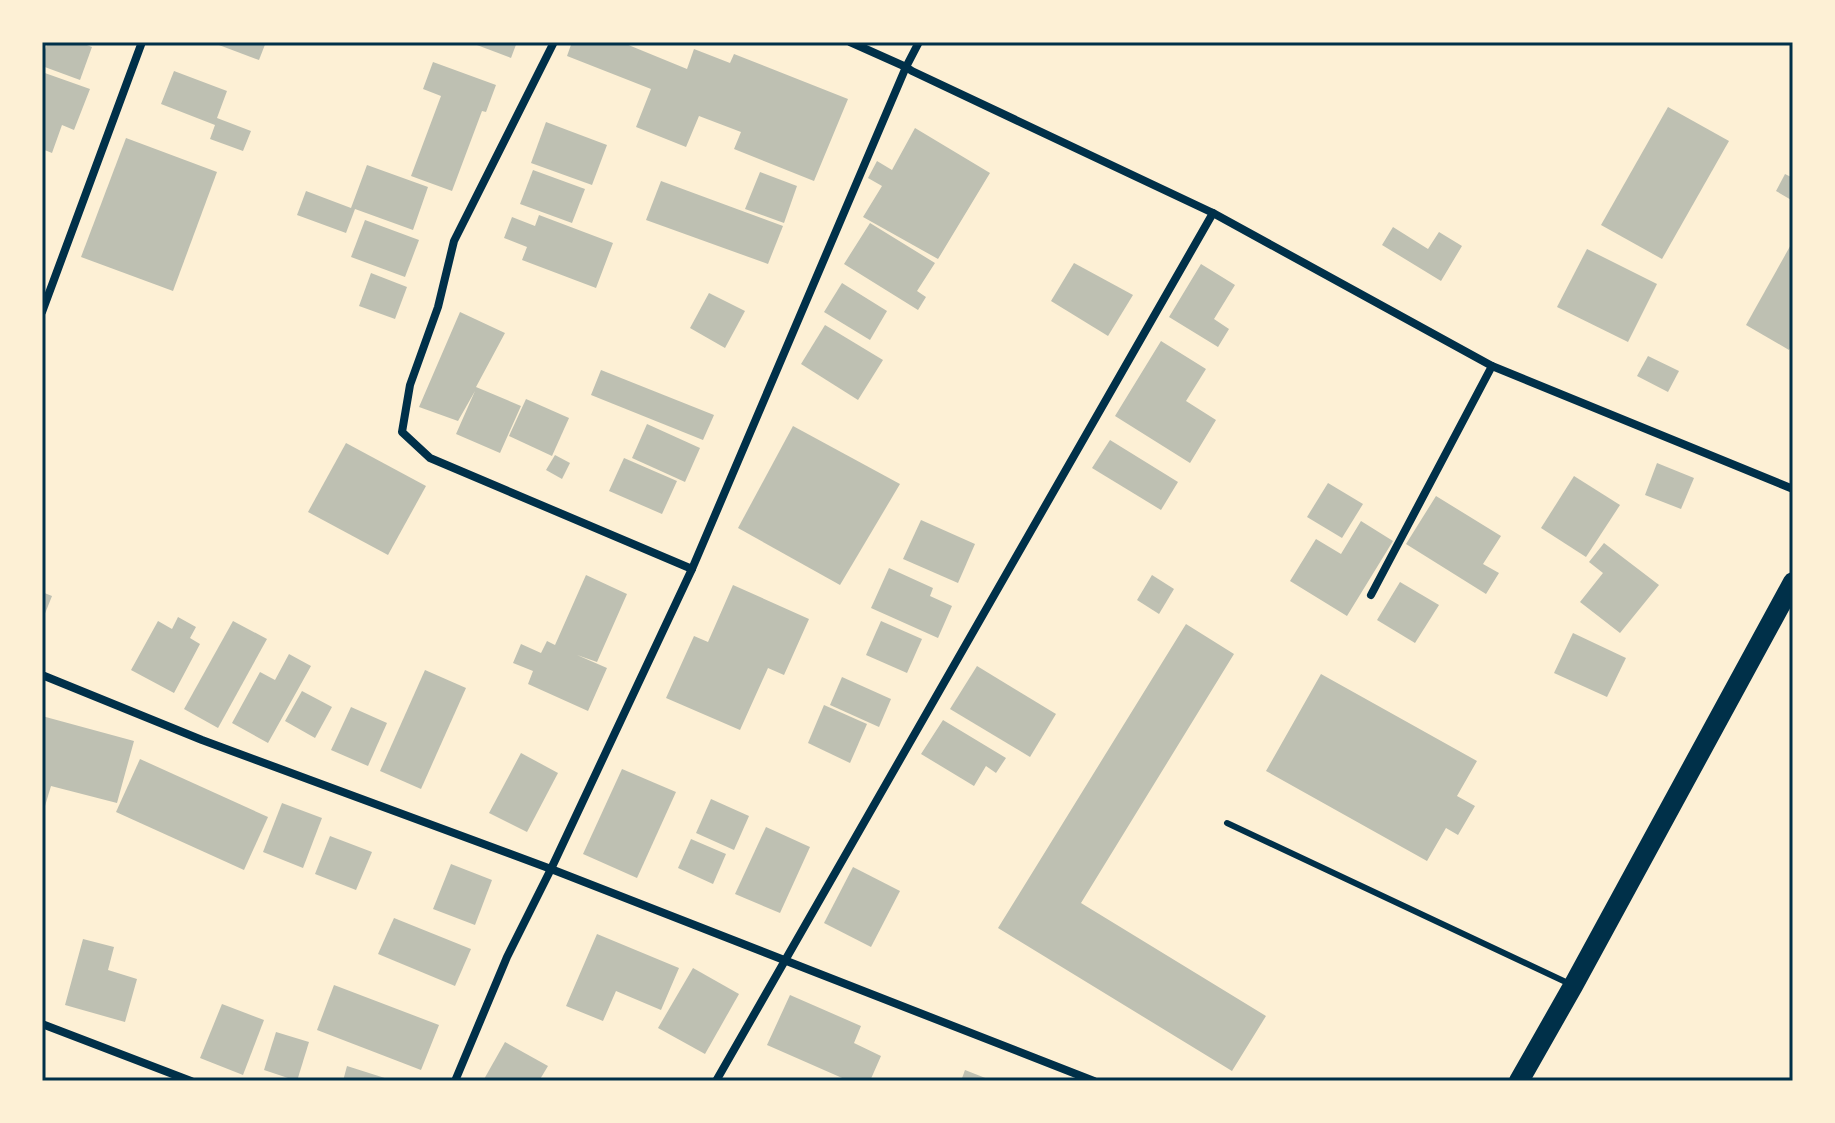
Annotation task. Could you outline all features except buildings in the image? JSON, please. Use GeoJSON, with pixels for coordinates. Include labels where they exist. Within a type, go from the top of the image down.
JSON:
{"type":"FeatureCollection","features":[{"type":"Feature","properties":{"kind":"main road"},"geometry":{"type":"LineString","coordinates":[[1519,1081],[1793,582]]}},
{"type":"Feature","properties":{"kind":"street"},"geometry":{"type":"LineString","coordinates":[[42,312],[142,42]]}},
{"type":"Feature","properties":{"kind":"street"},"geometry":{"type":"LineString","coordinates":[[554,42],[454,241],[438,307],[410,385],[402,432],[430,458],[692,569]]}},
{"type":"Feature","properties":{"kind":"street"},"geometry":{"type":"LineString","coordinates":[[850,42],[1213,213],[1492,366],[1793,489]]}},
{"type":"Feature","properties":{"kind":"street"},"geometry":{"type":"LineString","coordinates":[[455,1081],[507,957],[692,569],[919,42]]}},
{"type":"Feature","properties":{"kind":"street"},"geometry":{"type":"LineString","coordinates":[[716,1081],[1213,213]]}},
{"type":"Feature","properties":{"kind":"street"},"geometry":{"type":"LineString","coordinates":[[1371,595],[1492,366]]}},
{"type":"Feature","properties":{"kind":"street"},"geometry":{"type":"LineString","coordinates":[[42,675],[202,740],[551,869],[1090,1080]]}},
{"type":"Feature","properties":{"kind":"street"},"geometry":{"type":"LineString","coordinates":[[42,1024],[191,1081]]}},
{"type":"Feature","properties":{"kind":"lane"},"geometry":{"type":"LineString","coordinates":[[1227,823],[1573,986]]}}]}
